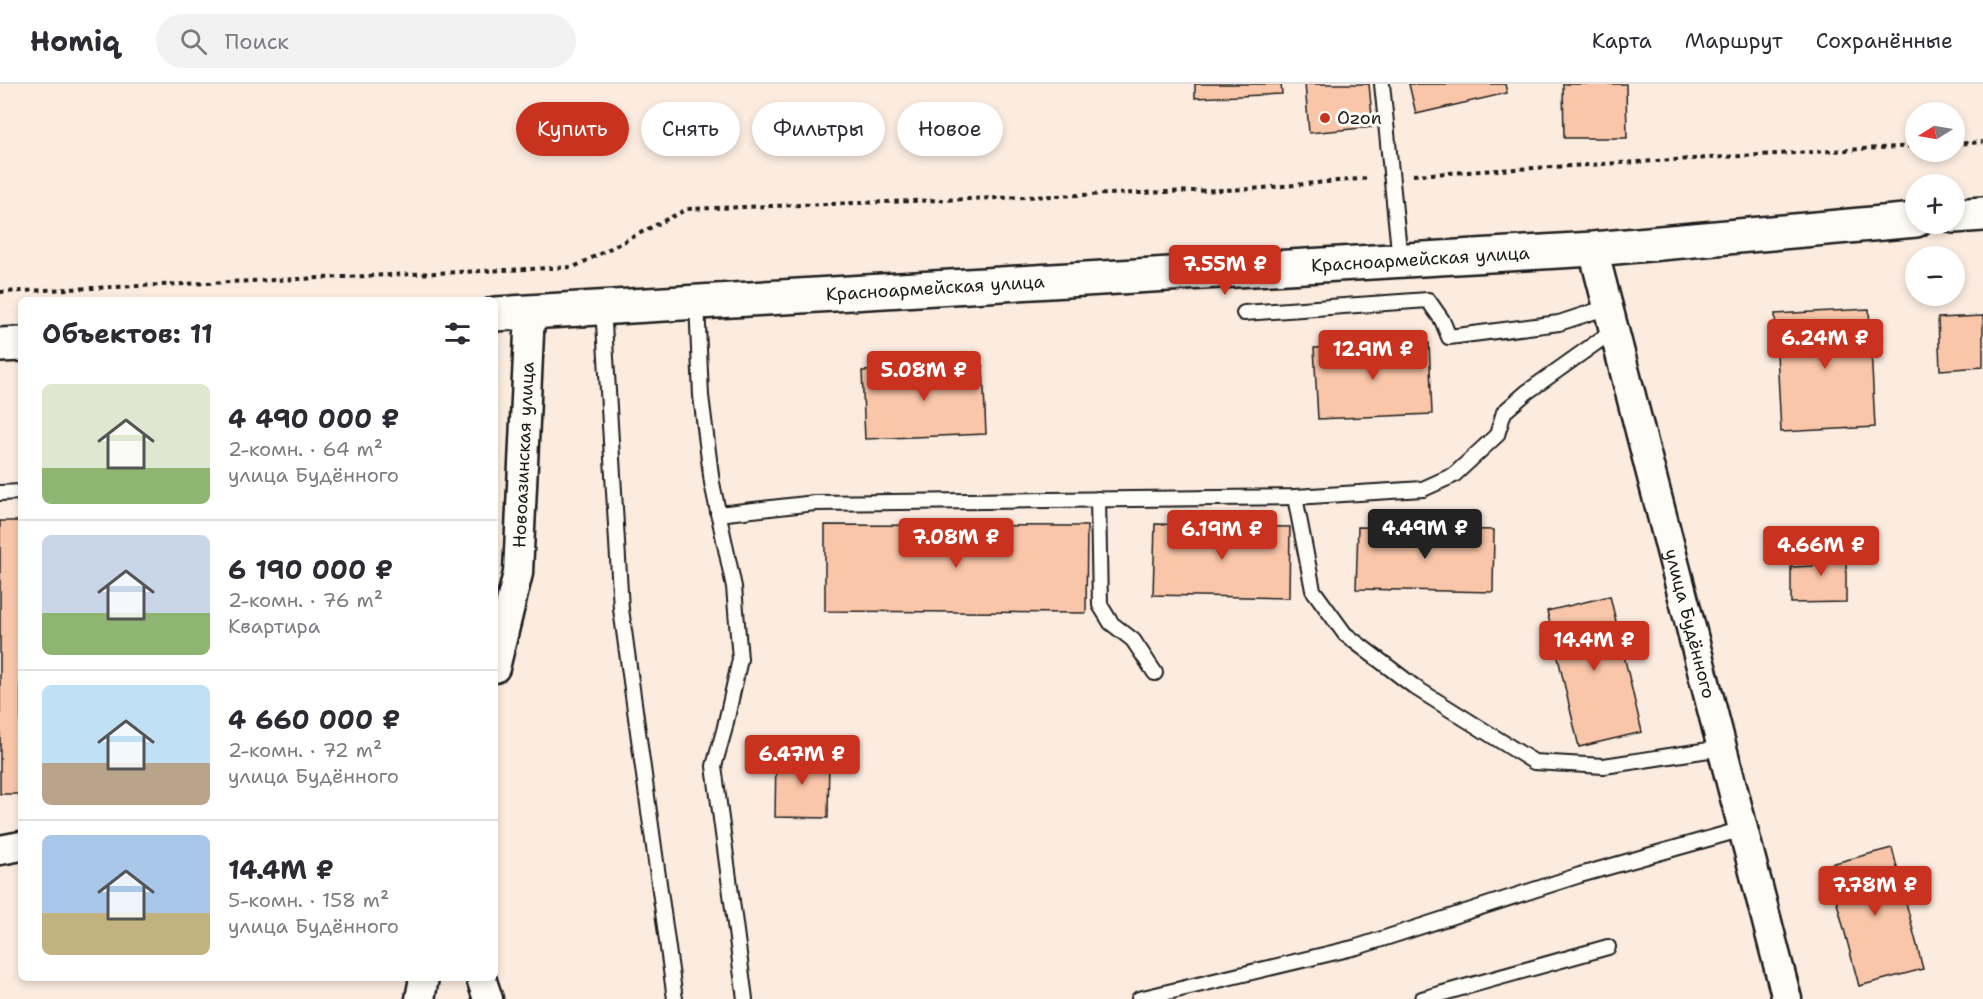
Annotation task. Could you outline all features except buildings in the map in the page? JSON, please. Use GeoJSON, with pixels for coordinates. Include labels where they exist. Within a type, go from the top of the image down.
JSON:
{"type":"FeatureCollection","features":[{"type":"Feature","properties":{"kind":"street"},"geometry":{"type":"LineString","coordinates":[[1965,215],[1983,214]]}},
{"type":"Feature","properties":{"kind":"street","name":"Красноармейская улица"},"geometry":{"type":"LineString","coordinates":[[498,314],[1593,249],[1905,221]]}},
{"type":"Feature","properties":{"kind":"street","name":"улица Будённого"},"geometry":{"type":"LineString","coordinates":[[1593,249],[1787,999]]}},
{"type":"Feature","properties":{"kind":"street","name":"Новоазинская улица"},"geometry":{"type":"LineString","coordinates":[[498,656],[518,573],[530,312]]}},
{"type":"Feature","properties":{"kind":"street"},"geometry":{"type":"LineString","coordinates":[[0,345],[18,344]]}},
{"type":"Feature","properties":{"kind":"street"},"geometry":{"type":"LineString","coordinates":[[0,850],[18,847]]}},
{"type":"Feature","properties":{"kind":"street"},"geometry":{"type":"LineString","coordinates":[[420,999],[423,981]]}},
{"type":"Feature","properties":{"kind":"street"},"geometry":{"type":"LineString","coordinates":[[482,981],[488,999]]}},
{"type":"Feature","properties":{"kind":"lane"},"geometry":{"type":"LineString","coordinates":[[1382,84],[1400,260]]}},
{"type":"Feature","properties":{"kind":"lane"},"geometry":{"type":"LineString","coordinates":[[1244,313],[1428,300],[1442,320],[1449,337],[1611,318]]}},
{"type":"Feature","properties":{"kind":"lane"},"geometry":{"type":"LineString","coordinates":[[697,302],[701,396],[712,483],[734,587],[741,660],[714,766],[745,999]]}},
{"type":"Feature","properties":{"kind":"lane"},"geometry":{"type":"LineString","coordinates":[[603,308],[621,609],[675,999]]}},
{"type":"Feature","properties":{"kind":"lane"},"geometry":{"type":"LineString","coordinates":[[718,513],[815,503],[1295,497],[1423,489],[1454,475],[1497,435],[1504,412],[1611,318]]}},
{"type":"Feature","properties":{"kind":"lane"},"geometry":{"type":"LineString","coordinates":[[0,493],[18,492]]}},
{"type":"Feature","properties":{"kind":"lane"},"geometry":{"type":"LineString","coordinates":[[1295,497],[1314,590],[1345,634],[1416,688],[1534,762],[1604,766],[1722,748]]}},
{"type":"Feature","properties":{"kind":"lane"},"geometry":{"type":"LineString","coordinates":[[1098,499],[1101,605],[1111,623],[1133,640],[1155,674]]}},
{"type":"Feature","properties":{"kind":"lane"},"geometry":{"type":"LineString","coordinates":[[1139,999],[1357,947],[1580,875],[1743,829]]}},
{"type":"Feature","properties":{"kind":"lane"},"geometry":{"type":"LineString","coordinates":[[1422,999],[1608,947]]}},
{"type":"Feature","properties":{"kind":"path"},"geometry":{"type":"LineString","coordinates":[[1965,143],[1983,142]]}},
{"type":"Feature","properties":{"kind":"path"},"geometry":{"type":"LineString","coordinates":[[0,292],[574,267],[687,209],[1251,189],[1392,176],[1905,147]]}},
{"type":"Feature","properties":{"kind":"place","name":"Ozon"},"geometry":{"type":"Point","coordinates":[1325,118]}}]}
